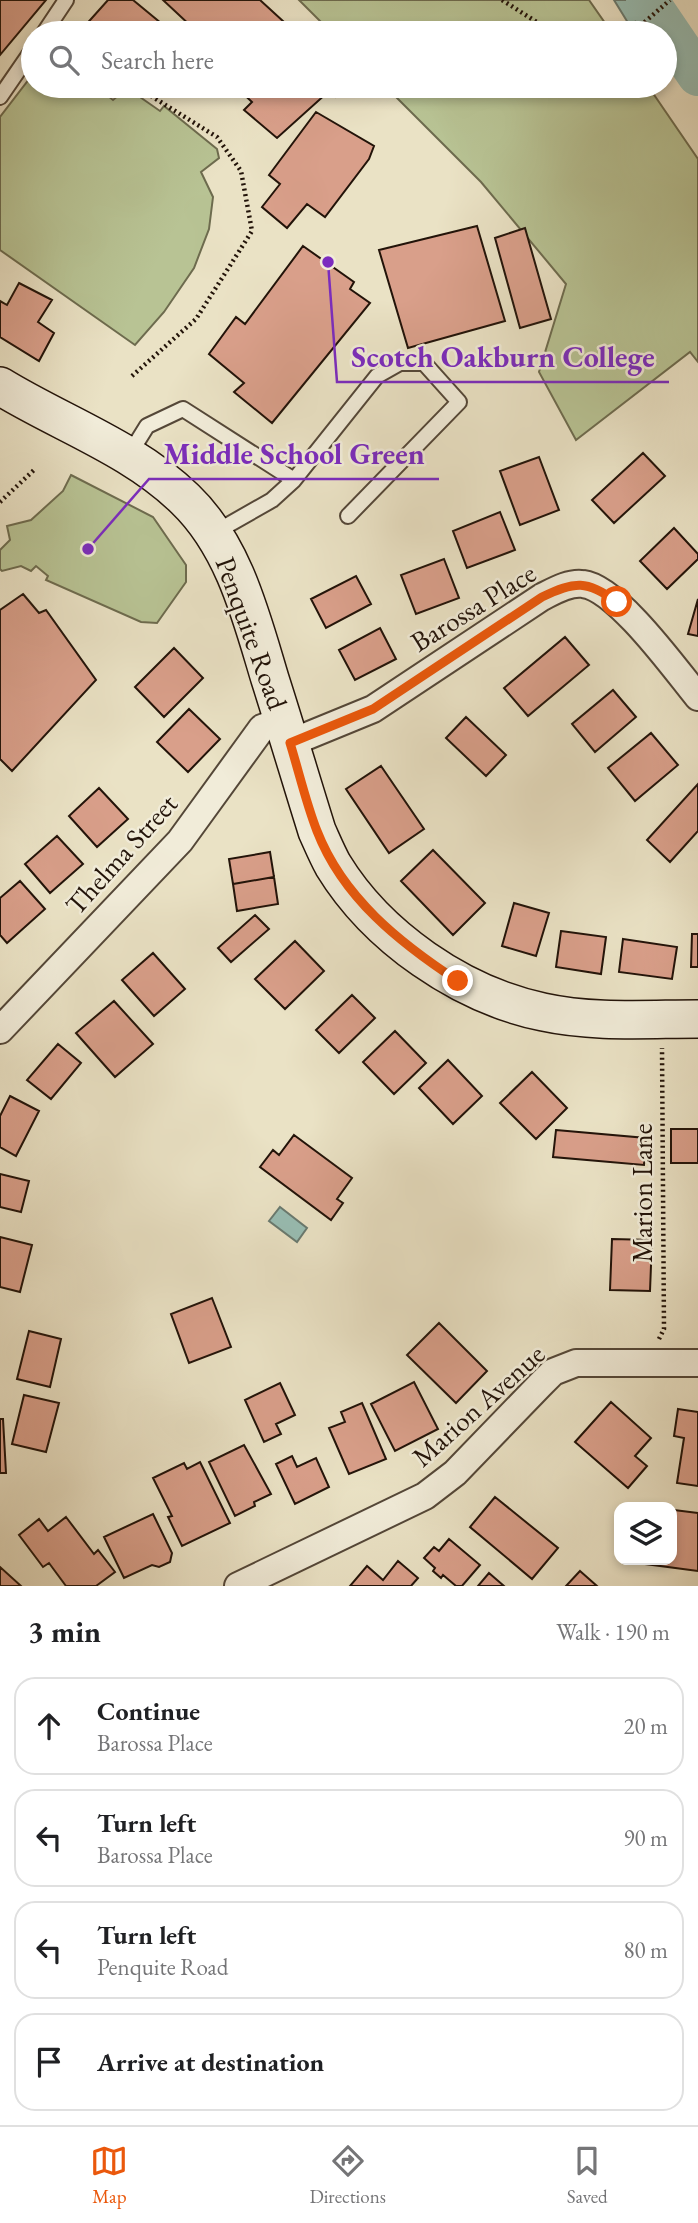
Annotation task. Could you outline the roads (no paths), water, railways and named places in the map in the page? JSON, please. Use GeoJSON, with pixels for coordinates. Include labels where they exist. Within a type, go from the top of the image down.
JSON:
{"type":"FeatureCollection","features":[{"type":"Feature","properties":{"kind":"street","name":"Penquite Road"},"geometry":{"type":"LineString","coordinates":[[0,386],[129,457],[184,498],[214,533],[237,577],[317,831],[333,865],[385,928],[458,981],[499,999],[543,1012],[591,1019],[698,1019]]}},
{"type":"Feature","properties":{"kind":"street","name":"Barossa Place"},"geometry":{"type":"LineString","coordinates":[[287,732],[373,709],[542,597],[564,586],[583,583],[600,590],[617,602],[698,697]]}},
{"type":"Feature","properties":{"kind":"street","name":"Thelma Street"},"geometry":{"type":"LineString","coordinates":[[0,1030],[180,841],[262,728],[287,732]]}},
{"type":"Feature","properties":{"kind":"street","name":"Marion Avenue"},"geometry":{"type":"LineString","coordinates":[[238,1586],[398,1510],[442,1485],[560,1368],[576,1363],[698,1363]]}},
{"type":"Feature","properties":{"kind":"lane"},"geometry":{"type":"LineString","coordinates":[[52,21],[66,0]]}},
{"type":"Feature","properties":{"kind":"lane"},"geometry":{"type":"LineString","coordinates":[[0,97],[21,66]]}},
{"type":"Feature","properties":{"kind":"lane"},"geometry":{"type":"LineString","coordinates":[[214,533],[272,500],[294,480],[377,376],[400,363],[424,363],[459,402],[348,516]]}},
{"type":"Feature","properties":{"kind":"lane"},"geometry":{"type":"LineString","coordinates":[[129,457],[147,426],[183,409],[294,480]]}},
{"type":"Feature","properties":{"kind":"water"},"geometry":{"type":"Polygon","coordinates":[[[614,0],[661,0],[636,21],[627,21],[614,0]]]}},
{"type":"Feature","properties":{"kind":"water"},"geometry":{"type":"Polygon","coordinates":[[[280,1207],[307,1228],[297,1242],[269,1221],[280,1207]]]}},
{"type":"Feature","properties":{"kind":"waterway"},"geometry":{"type":"LineString","coordinates":[[647,0],[661,21]]}},
{"type":"Feature","properties":{"kind":"waterway"},"geometry":{"type":"LineString","coordinates":[[677,44],[698,75]]}},
{"type":"Feature","properties":{"kind":"place","name":"Scotch Oakburn College"},"geometry":{"type":"Point","coordinates":[328,262]}},
{"type":"Feature","properties":{"kind":"place","name":"Middle School Green"},"geometry":{"type":"Point","coordinates":[88,549]}}]}
